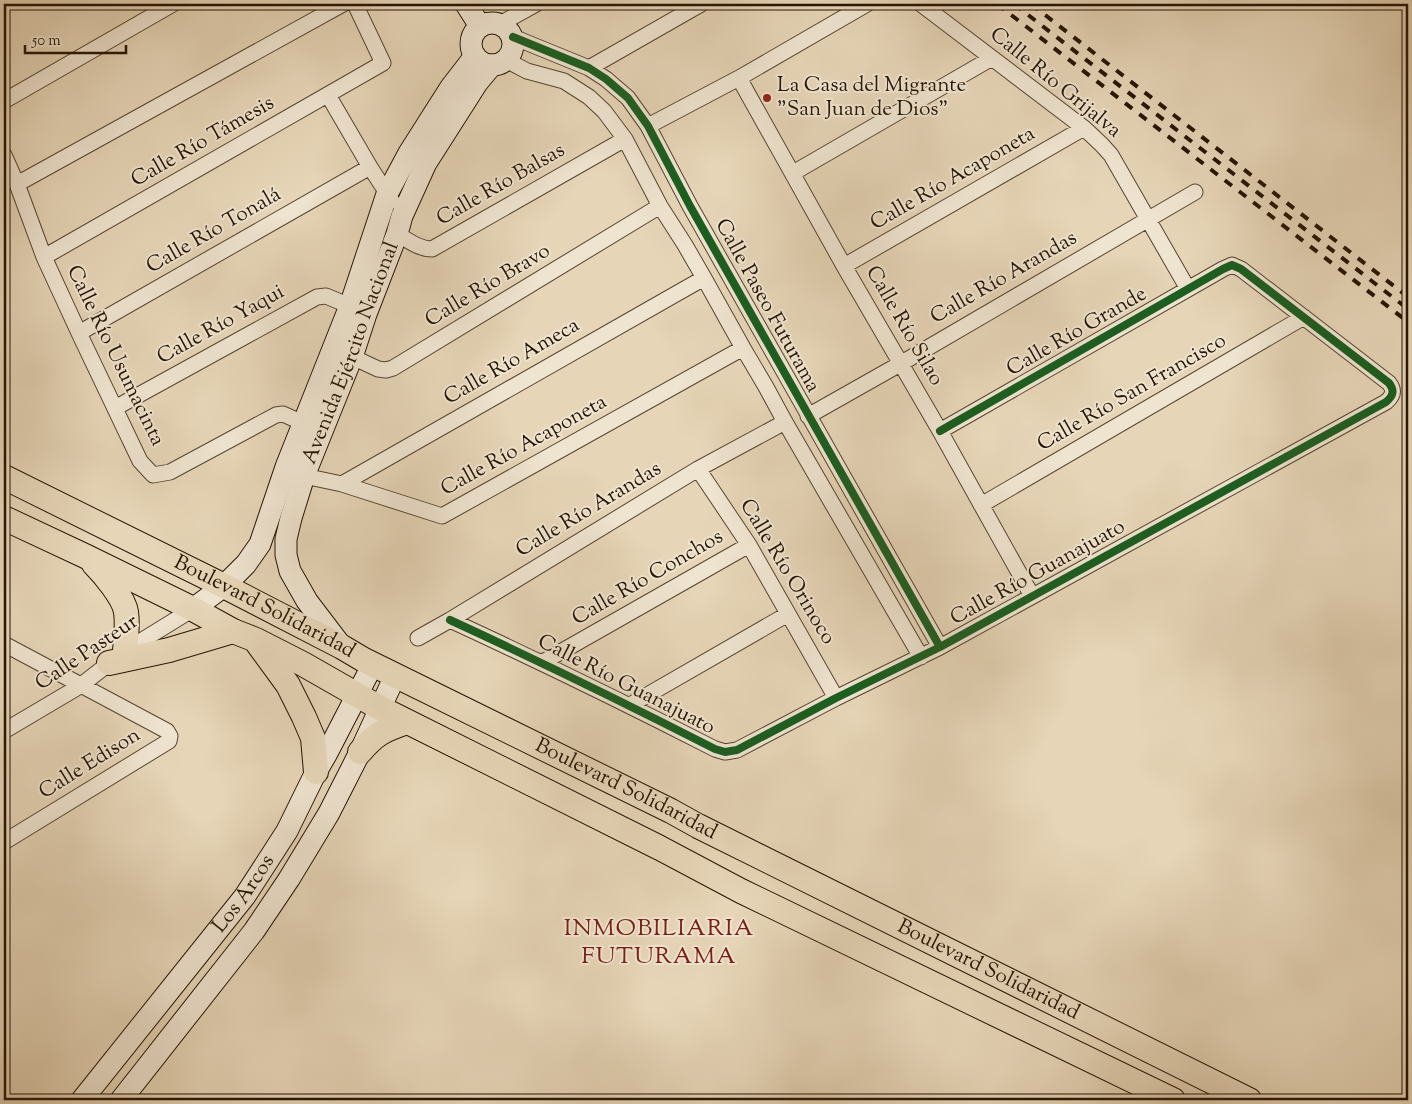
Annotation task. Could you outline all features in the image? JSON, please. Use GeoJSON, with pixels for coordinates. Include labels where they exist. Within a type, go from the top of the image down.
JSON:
{"type":"FeatureCollection","features":[{"type":"Feature","properties":{"kind":"highway","name":"Boulevard Solidaridad"},"geometry":{"type":"LineString","coordinates":[[4,477],[224,586],[395,676],[1249,1100]]}},
{"type":"Feature","properties":{"kind":"highway","name":"Boulevard Solidaridad"},"geometry":{"type":"LineString","coordinates":[[4,518],[256,640],[303,664],[356,696],[519,776],[741,891],[1173,1100]]}},
{"type":"Feature","properties":{"kind":"highway"},"geometry":{"type":"LineString","coordinates":[[85,556],[105,575],[126,610],[127,629],[117,657],[170,650],[234,631]]}},
{"type":"Feature","properties":{"kind":"highway"},"geometry":{"type":"LineString","coordinates":[[256,640],[288,685],[304,717],[313,738],[316,772]]}},
{"type":"Feature","properties":{"kind":"highway"},"geometry":{"type":"LineString","coordinates":[[360,752],[372,738],[389,728],[407,722]]}},
{"type":"Feature","properties":{"kind":"highway"},"geometry":{"type":"LineString","coordinates":[[519,776],[556,785],[649,829],[657,830],[664,827],[671,812]]}},
{"type":"Feature","properties":{"kind":"main road"},"geometry":{"type":"LineString","coordinates":[[466,4],[497,23],[514,45],[511,53],[491,60],[471,44],[475,31],[497,23]]}},
{"type":"Feature","properties":{"kind":"main road","name":"Avenida Ejército Nacional"},"geometry":{"type":"LineString","coordinates":[[193,609],[224,586],[246,564],[260,544],[295,472],[343,352],[350,306],[387,194],[409,153],[451,87],[491,60]]}},
{"type":"Feature","properties":{"kind":"main road","name":"Avenida Ejército Nacional"},"geometry":{"type":"LineString","coordinates":[[342,647],[308,601],[290,571],[286,555],[286,539],[291,518],[295,472],[303,423],[366,314],[426,163],[491,60]]}},
{"type":"Feature","properties":{"kind":"main road","name":"Los Arcos"},"geometry":{"type":"LineString","coordinates":[[82,1100],[245,896],[287,831],[373,664]]}},
{"type":"Feature","properties":{"kind":"main road","name":"Los Arcos"},"geometry":{"type":"LineString","coordinates":[[121,1100],[254,931],[289,879],[329,813],[395,676]]}},
{"type":"Feature","properties":{"kind":"street"},"geometry":{"type":"LineString","coordinates":[[4,101],[173,4]]}},
{"type":"Feature","properties":{"kind":"street"},"geometry":{"type":"LineString","coordinates":[[17,184],[343,4]]}},
{"type":"Feature","properties":{"kind":"street","name":"Calle Río Támesis"},"geometry":{"type":"LineString","coordinates":[[44,257],[383,63],[355,4]]}},
{"type":"Feature","properties":{"kind":"street"},"geometry":{"type":"LineString","coordinates":[[497,23],[536,4]]}},
{"type":"Feature","properties":{"kind":"street"},"geometry":{"type":"LineString","coordinates":[[589,68],[701,4]]}},
{"type":"Feature","properties":{"kind":"street"},"geometry":{"type":"LineString","coordinates":[[648,126],[738,78],[868,4]]}},
{"type":"Feature","properties":{"kind":"street","name":"Calle Río Grijalva"},"geometry":{"type":"LineString","coordinates":[[921,4],[1084,128],[1102,145],[1111,155],[1188,289]]}},
{"type":"Feature","properties":{"kind":"street","name":"Calle Paseo Futurama"},"geometry":{"type":"LineString","coordinates":[[497,23],[589,68],[606,79],[628,98],[648,126],[706,235],[940,647]]}},
{"type":"Feature","properties":{"kind":"street"},"geometry":{"type":"LineString","coordinates":[[793,173],[992,58]]}},
{"type":"Feature","properties":{"kind":"street","name":"Calle Paseo Futurama"},"geometry":{"type":"LineString","coordinates":[[491,60],[564,81],[589,97],[604,111],[625,139],[660,206],[685,245],[921,657]]}},
{"type":"Feature","properties":{"kind":"street","name":"Calle Río Silao"},"geometry":{"type":"LineString","coordinates":[[738,78],[1032,596]]}},
{"type":"Feature","properties":{"kind":"street"},"geometry":{"type":"LineString","coordinates":[[328,95],[387,194],[400,225]]}},
{"type":"Feature","properties":{"kind":"street","name":"Calle Río Acaponeta"},"geometry":{"type":"LineString","coordinates":[[844,266],[1084,128]]}},
{"type":"Feature","properties":{"kind":"street","name":"Calle Río Balsas"},"geometry":{"type":"LineString","coordinates":[[400,225],[419,246],[432,249],[625,139]]}},
{"type":"Feature","properties":{"kind":"street","name":"Calle Río Usumacinta"},"geometry":{"type":"LineString","coordinates":[[4,155],[17,184],[44,257],[78,333],[140,460],[153,475],[170,472],[276,415],[283,414],[303,423]]}},
{"type":"Feature","properties":{"kind":"street","name":"Calle Río Tonalá"},"geometry":{"type":"LineString","coordinates":[[78,333],[370,167]]}},
{"type":"Feature","properties":{"kind":"street","name":"Calle Río Arandas"},"geometry":{"type":"LineString","coordinates":[[808,416],[1195,192]]}},
{"type":"Feature","properties":{"kind":"street","name":"Calle Río Bravo"},"geometry":{"type":"LineString","coordinates":[[343,352],[378,369],[386,370],[393,368],[660,206]]}},
{"type":"Feature","properties":{"kind":"street"},"geometry":{"type":"LineString","coordinates":[[685,245],[706,235]]}},
{"type":"Feature","properties":{"kind":"street","name":"Calle Río Grande"},"geometry":{"type":"LineString","coordinates":[[940,431],[1223,269],[1232,266]]}},
{"type":"Feature","properties":{"kind":"street","name":"Calle Río Guanajuato"},"geometry":{"type":"LineString","coordinates":[[450,620],[543,662],[715,750],[725,752],[737,750],[836,698],[940,647],[1391,398],[1393,393],[1389,383],[1241,269],[1232,266]]}},
{"type":"Feature","properties":{"kind":"street","name":"Calle Río Ameca"},"geometry":{"type":"LineString","coordinates":[[342,484],[704,278]]}},
{"type":"Feature","properties":{"kind":"street","name":"Calle Río Yaqui"},"geometry":{"type":"LineString","coordinates":[[115,408],[318,297],[326,296],[350,306]]}},
{"type":"Feature","properties":{"kind":"street","name":"Calle Río San Francisco"},"geometry":{"type":"LineString","coordinates":[[981,505],[1304,318]]}},
{"type":"Feature","properties":{"kind":"street","name":"Calle Río Acaponeta"},"geometry":{"type":"LineString","coordinates":[[295,472],[342,484],[442,516],[743,348]]}},
{"type":"Feature","properties":{"kind":"street"},"geometry":{"type":"LineString","coordinates":[[766,387],[786,376]]}},
{"type":"Feature","properties":{"kind":"street","name":"Calle Río Arandas"},"geometry":{"type":"LineString","coordinates":[[418,638],[698,469],[785,422]]}},
{"type":"Feature","properties":{"kind":"street"},"geometry":{"type":"LineString","coordinates":[[798,444],[819,434]]}},
{"type":"Feature","properties":{"kind":"street","name":"Calle Río Orinoco"},"geometry":{"type":"LineString","coordinates":[[698,469],[749,545],[836,698]]}},
{"type":"Feature","properties":{"kind":"street","name":"Calle Río Conchos"},"geometry":{"type":"LineString","coordinates":[[543,662],[749,545]]}},
{"type":"Feature","properties":{"kind":"street","name":"Calle Pasteur"},"geometry":{"type":"LineString","coordinates":[[4,731],[80,686],[117,657],[193,609]]}},
{"type":"Feature","properties":{"kind":"street"},"geometry":{"type":"LineString","coordinates":[[630,705],[788,614]]}},
{"type":"Feature","properties":{"kind":"street"},"geometry":{"type":"LineString","coordinates":[[4,644],[80,686]]}},
{"type":"Feature","properties":{"kind":"street","name":"Calle Edison"},"geometry":{"type":"LineString","coordinates":[[4,842],[169,740],[170,736],[167,731],[80,686]]}},
{"type":"Feature","properties":{"kind":"railway"},"geometry":{"type":"LineString","coordinates":[[997,4],[1408,322]]}},
{"type":"Feature","properties":{"kind":"railway"},"geometry":{"type":"LineString","coordinates":[[1014,4],[1408,309]]}},
{"type":"Feature","properties":{"kind":"railway"},"geometry":{"type":"LineString","coordinates":[[1031,4],[1408,297]]}},
{"type":"Feature","properties":{"kind":"cycle path"},"geometry":{"type":"LineString","coordinates":[[513,37],[589,68],[606,79],[628,98],[648,126],[690,206],[940,647]]}},
{"type":"Feature","properties":{"kind":"cycle path"},"geometry":{"type":"LineString","coordinates":[[450,620],[583,683],[715,749],[725,752],[737,750],[836,698],[940,647],[1386,402],[1393,391],[1389,383],[1241,269],[1232,265],[940,431]]}},
{"type":"Feature","properties":{"kind":"place","name":"La Casa del Migrante \"San Juan de Dios\""},"geometry":{"type":"Point","coordinates":[767,98]}},
{"type":"Feature","properties":{"kind":"district","name":"INMOBILIARIA FUTURAMA"},"geometry":{"type":"Point","coordinates":[659,943]}}]}
